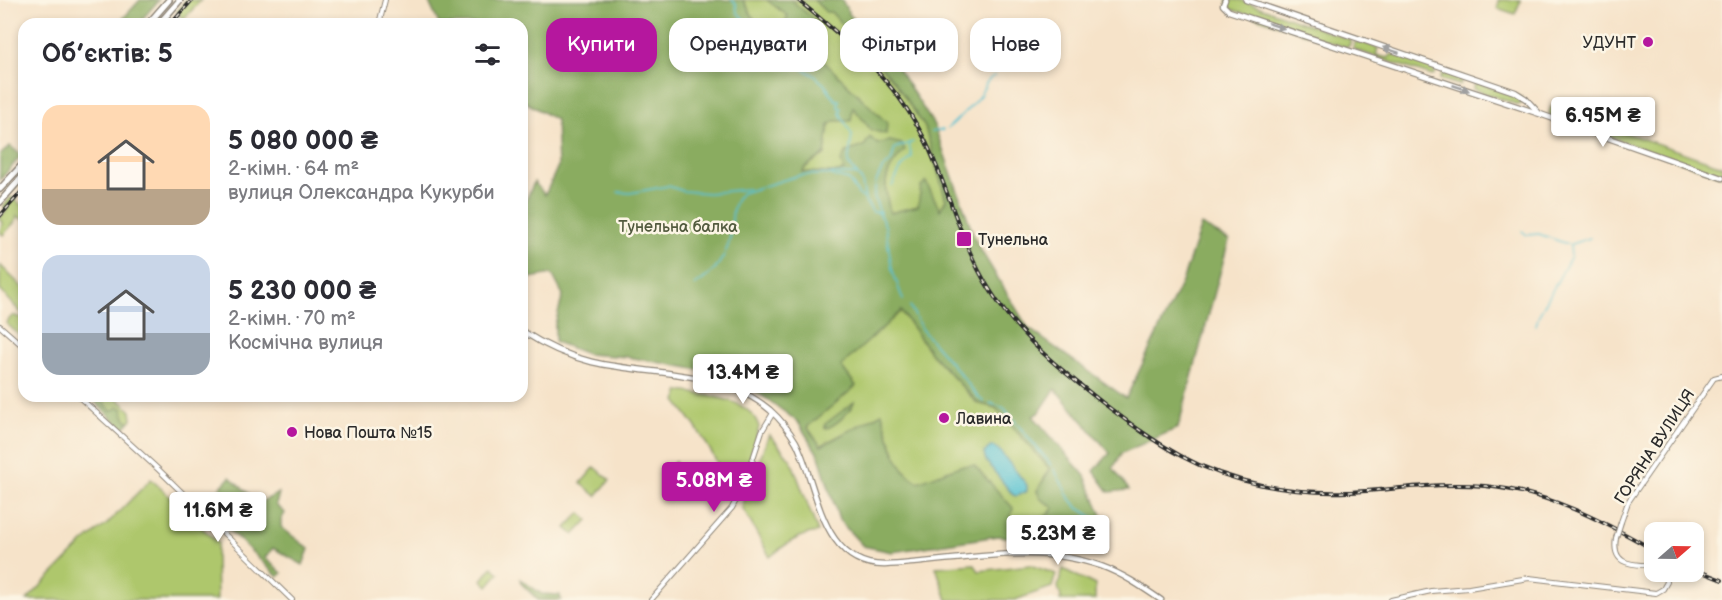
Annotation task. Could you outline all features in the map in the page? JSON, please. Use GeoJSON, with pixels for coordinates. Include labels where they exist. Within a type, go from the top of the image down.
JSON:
{"type":"FeatureCollection","features":[{"type":"Feature","properties":{"kind":"main road"},"geometry":{"type":"LineString","coordinates":[[153,18],[169,0]]}},
{"type":"Feature","properties":{"kind":"main road"},"geometry":{"type":"LineString","coordinates":[[164,18],[180,0]]}},
{"type":"Feature","properties":{"kind":"main road"},"geometry":{"type":"LineString","coordinates":[[1246,0],[1515,92],[1526,99],[1540,114]]}},
{"type":"Feature","properties":{"kind":"main road"},"geometry":{"type":"LineString","coordinates":[[1224,3],[1229,11],[1540,114],[1722,178]]}},
{"type":"Feature","properties":{"kind":"main road"},"geometry":{"type":"LineString","coordinates":[[0,189],[18,170]]}},
{"type":"Feature","properties":{"kind":"main road"},"geometry":{"type":"LineString","coordinates":[[0,202],[18,182]]}},
{"type":"Feature","properties":{"kind":"main road"},"geometry":{"type":"LineString","coordinates":[[528,334],[553,349],[582,360],[721,383],[750,396],[773,413],[795,440],[831,534],[844,550],[859,560],[880,565],[1021,553],[1059,555],[1114,571],[1161,600]]}},
{"type":"Feature","properties":{"kind":"street"},"geometry":{"type":"LineString","coordinates":[[380,18],[384,0]]}},
{"type":"Feature","properties":{"kind":"street"},"geometry":{"type":"LineString","coordinates":[[0,326],[18,342]]}},
{"type":"Feature","properties":{"kind":"street","name":"ГОРЯНА ВУЛИЦЯ"},"geometry":{"type":"LineString","coordinates":[[1644,566],[1633,565],[1620,560],[1615,550],[1621,522],[1630,498],[1709,384],[1716,376],[1722,376]]}},
{"type":"Feature","properties":{"kind":"street"},"geometry":{"type":"LineString","coordinates":[[85,402],[159,470],[292,600]]}},
{"type":"Feature","properties":{"kind":"street"},"geometry":{"type":"LineString","coordinates":[[651,600],[732,508],[745,483],[762,431],[773,413]]}},
{"type":"Feature","properties":{"kind":"street"},"geometry":{"type":"LineString","coordinates":[[1391,600],[1431,591],[1469,588],[1529,578],[1656,593],[1663,589],[1667,582]]}},
{"type":"Feature","properties":{"kind":"green space"},"geometry":{"type":"Polygon","coordinates":[[[140,0],[159,0],[143,18],[124,18],[140,0]]]}},
{"type":"Feature","properties":{"kind":"green space"},"geometry":{"type":"Polygon","coordinates":[[[186,0],[201,0],[185,18],[182,18],[177,11],[186,0]]]}},
{"type":"Feature","properties":{"kind":"green space","name":"Тунельна балка"},"geometry":{"type":"Polygon","coordinates":[[[428,0],[743,0],[754,18],[669,18],[669,72],[828,72],[828,66],[887,123],[886,134],[871,130],[853,107],[851,121],[835,121],[829,125],[825,154],[809,164],[802,172],[844,171],[841,161],[846,152],[864,146],[870,137],[877,144],[890,141],[902,144],[905,150],[892,165],[887,178],[886,193],[890,213],[918,206],[921,186],[926,182],[940,210],[946,200],[925,127],[886,72],[900,72],[934,125],[977,244],[1028,328],[1126,398],[1182,282],[1201,225],[1229,240],[1178,428],[1122,453],[1113,468],[1129,490],[1109,492],[1094,471],[1110,453],[1055,389],[1039,413],[1033,416],[1085,476],[1108,529],[1097,550],[998,536],[892,552],[863,546],[839,520],[819,456],[798,422],[740,381],[706,371],[628,357],[587,354],[555,342],[555,324],[563,295],[552,274],[530,278],[528,275],[528,196],[534,182],[545,195],[558,166],[556,120],[528,104],[528,18],[436,18],[428,0]],[[901,311],[841,366],[856,386],[807,427],[821,446],[882,413],[894,452],[910,477],[918,482],[960,466],[974,465],[1013,508],[1011,517],[1021,523],[1038,524],[1054,508],[1040,498],[1037,491],[1050,469],[996,408],[978,403],[930,352],[901,311]]]}},
{"type":"Feature","properties":{"kind":"green space"},"geometry":{"type":"Polygon","coordinates":[[[743,0],[767,0],[788,16],[787,18],[754,18],[743,0]]]}},
{"type":"Feature","properties":{"kind":"green space","name":"Тунельна балка"},"geometry":{"type":"Polygon","coordinates":[[[767,0],[791,0],[812,18],[787,18],[788,16],[767,0]]]}},
{"type":"Feature","properties":{"kind":"green space"},"geometry":{"type":"Polygon","coordinates":[[[791,0],[814,0],[826,12],[831,12],[840,22],[840,72],[886,72],[925,127],[946,200],[940,210],[926,182],[918,206],[890,213],[886,180],[895,160],[890,141],[856,149],[844,171],[802,172],[825,154],[829,125],[835,121],[845,120],[853,107],[871,108],[828,66],[828,18],[812,18],[791,0]]]}},
{"type":"Feature","properties":{"kind":"green space","name":"Тунельна балка"},"geometry":{"type":"Polygon","coordinates":[[[814,0],[842,0],[853,18],[840,18],[840,22],[814,0]]]}},
{"type":"Feature","properties":{"kind":"green space"},"geometry":{"type":"Polygon","coordinates":[[[1227,0],[1240,0],[1351,40],[1349,46],[1345,47],[1231,9],[1227,7],[1227,0]]]}},
{"type":"Feature","properties":{"kind":"green space"},"geometry":{"type":"Polygon","coordinates":[[[1497,0],[1521,0],[1515,14],[1497,8],[1499,1],[1497,0]]]}},
{"type":"Feature","properties":{"kind":"green space"},"geometry":{"type":"Polygon","coordinates":[[[1355,42],[1378,48],[1376,55],[1388,58],[1392,54],[1432,67],[1435,73],[1432,76],[1355,50],[1353,48],[1355,42]]]}},
{"type":"Feature","properties":{"kind":"green space"},"geometry":{"type":"Polygon","coordinates":[[[1443,71],[1463,77],[1460,85],[1440,79],[1443,71]]]}},
{"type":"Feature","properties":{"kind":"green space"},"geometry":{"type":"Polygon","coordinates":[[[1476,82],[1520,97],[1521,104],[1518,105],[1473,89],[1476,82]]]}},
{"type":"Feature","properties":{"kind":"green space"},"geometry":{"type":"Polygon","coordinates":[[[1551,107],[1722,166],[1722,176],[1552,117],[1549,113],[1551,107]]]}},
{"type":"Feature","properties":{"kind":"green space"},"geometry":{"type":"Polygon","coordinates":[[[10,146],[18,152],[18,159],[0,180],[0,155],[10,146]]]}},
{"type":"Feature","properties":{"kind":"green space"},"geometry":{"type":"Polygon","coordinates":[[[10,198],[18,202],[16,221],[3,235],[0,232],[2,223],[0,217],[7,210],[3,206],[10,198]]]}},
{"type":"Feature","properties":{"kind":"green space"},"geometry":{"type":"Polygon","coordinates":[[[0,265],[18,283],[18,310],[0,290],[0,265]]]}},
{"type":"Feature","properties":{"kind":"green space","name":"Лавина"},"geometry":{"type":"Polygon","coordinates":[[[901,311],[930,352],[977,403],[996,408],[1050,469],[1037,491],[1040,498],[1054,508],[1038,525],[1021,523],[1011,517],[918,482],[910,476],[899,461],[882,413],[820,446],[807,427],[856,386],[841,366],[901,311]]]}},
{"type":"Feature","properties":{"kind":"green space"},"geometry":{"type":"Polygon","coordinates":[[[12,316],[18,317],[18,334],[6,323],[12,316]]]}},
{"type":"Feature","properties":{"kind":"green space"},"geometry":{"type":"Polygon","coordinates":[[[680,391],[737,404],[747,409],[759,427],[741,491],[732,498],[722,472],[708,447],[676,401],[680,391]]]}},
{"type":"Feature","properties":{"kind":"green space"},"geometry":{"type":"Polygon","coordinates":[[[95,402],[121,402],[131,411],[132,419],[123,429],[95,402]]]}},
{"type":"Feature","properties":{"kind":"green space"},"geometry":{"type":"Polygon","coordinates":[[[95,402],[104,402],[111,411],[118,407],[122,408],[129,422],[123,429],[95,402]]]}},
{"type":"Feature","properties":{"kind":"green space"},"geometry":{"type":"Polygon","coordinates":[[[854,402],[842,418],[825,428],[825,424],[854,402]]]}},
{"type":"Feature","properties":{"kind":"green space"},"geometry":{"type":"Polygon","coordinates":[[[769,434],[791,460],[818,532],[792,541],[770,557],[742,507],[769,434]]]}},
{"type":"Feature","properties":{"kind":"green space"},"geometry":{"type":"Polygon","coordinates":[[[675,462],[689,493],[682,499],[662,478],[675,462]]]}},
{"type":"Feature","properties":{"kind":"green space"},"geometry":{"type":"Polygon","coordinates":[[[595,467],[610,480],[596,496],[581,483],[595,467]]]}},
{"type":"Feature","properties":{"kind":"green space"},"geometry":{"type":"Polygon","coordinates":[[[230,477],[257,501],[263,501],[279,493],[276,505],[285,513],[281,520],[281,527],[309,549],[303,565],[273,548],[265,558],[282,573],[278,577],[223,524],[222,516],[207,502],[230,477]]]}},
{"type":"Feature","properties":{"kind":"green space"},"geometry":{"type":"Polygon","coordinates":[[[151,479],[218,543],[217,600],[27,600],[84,542],[107,524],[151,479]]]}},
{"type":"Feature","properties":{"kind":"green space"},"geometry":{"type":"Polygon","coordinates":[[[580,513],[588,520],[574,535],[566,528],[580,513]]]}},
{"type":"Feature","properties":{"kind":"green space"},"geometry":{"type":"Polygon","coordinates":[[[974,564],[979,571],[1030,565],[1056,574],[1052,587],[1015,600],[947,600],[936,567],[974,564]]]}},
{"type":"Feature","properties":{"kind":"green space"},"geometry":{"type":"Polygon","coordinates":[[[492,567],[499,573],[488,586],[482,580],[492,567]]]}},
{"type":"Feature","properties":{"kind":"green space"},"geometry":{"type":"Polygon","coordinates":[[[1063,569],[1095,585],[1095,600],[1060,600],[1058,587],[1063,569]]]}},
{"type":"Feature","properties":{"kind":"green space"},"geometry":{"type":"Polygon","coordinates":[[[520,579],[542,594],[560,595],[561,600],[538,600],[521,583],[520,579]]]}},
{"type":"Feature","properties":{"kind":"water"},"geometry":{"type":"Polygon","coordinates":[[[993,446],[999,450],[1027,485],[1027,491],[1017,496],[1013,495],[986,461],[984,453],[993,446]]]}},
{"type":"Feature","properties":{"kind":"waterway"},"geometry":{"type":"LineString","coordinates":[[732,0],[736,4],[737,12],[752,28],[786,51],[805,70],[825,85],[835,100],[839,100],[840,113],[852,135],[848,163],[862,181],[865,201],[873,212],[878,212],[885,225],[892,269],[903,300]]}},
{"type":"Feature","properties":{"kind":"waterway"},"geometry":{"type":"LineString","coordinates":[[948,128],[973,104],[987,81],[995,76]]}},
{"type":"Feature","properties":{"kind":"waterway"},"geometry":{"type":"LineString","coordinates":[[932,132],[943,130]]}},
{"type":"Feature","properties":{"kind":"waterway"},"geometry":{"type":"LineString","coordinates":[[880,213],[874,196],[876,182],[882,169],[891,162],[895,148],[913,142]]}},
{"type":"Feature","properties":{"kind":"waterway"},"geometry":{"type":"LineString","coordinates":[[892,186],[901,168],[912,157],[909,145]]}},
{"type":"Feature","properties":{"kind":"waterway"},"geometry":{"type":"LineString","coordinates":[[695,285],[709,275],[724,256],[731,232],[734,206],[742,193],[800,175],[857,174]]}},
{"type":"Feature","properties":{"kind":"waterway"},"geometry":{"type":"LineString","coordinates":[[833,176],[849,180],[863,198]]}},
{"type":"Feature","properties":{"kind":"waterway"},"geometry":{"type":"LineString","coordinates":[[618,192],[630,193],[668,186],[683,191],[709,193],[748,189]]}},
{"type":"Feature","properties":{"kind":"waterway"},"geometry":{"type":"LineString","coordinates":[[1522,231],[1527,235],[1539,234],[1570,245],[1571,256],[1539,315],[1536,325]]}},
{"type":"Feature","properties":{"kind":"waterway"},"geometry":{"type":"LineString","coordinates":[[1571,244],[1590,238]]}},
{"type":"Feature","properties":{"kind":"waterway"},"geometry":{"type":"LineString","coordinates":[[910,306],[922,330],[984,402]]}},
{"type":"Feature","properties":{"kind":"waterway"},"geometry":{"type":"LineString","coordinates":[[990,403],[1004,408],[1052,466]]}},
{"type":"Feature","properties":{"kind":"waterway"},"geometry":{"type":"LineString","coordinates":[[1054,469],[1077,507],[1094,518]]}},
{"type":"Feature","properties":{"kind":"railway"},"geometry":{"type":"LineString","coordinates":[[176,18],[192,0]]}},
{"type":"Feature","properties":{"kind":"railway"},"geometry":{"type":"LineString","coordinates":[[798,0],[868,62],[884,79],[912,117],[933,157],[980,272],[1001,307],[1014,323],[1027,338],[1072,378],[1161,444],[1181,456],[1220,473],[1240,480],[1283,489],[1347,492],[1450,485],[1508,489],[1531,494],[1573,509],[1644,544]]}},
{"type":"Feature","properties":{"kind":"railway"},"geometry":{"type":"LineString","coordinates":[[0,216],[18,196]]}},
{"type":"Feature","properties":{"kind":"railway"},"geometry":{"type":"LineString","coordinates":[[1704,573],[1722,580]]}},
{"type":"Feature","properties":{"kind":"place","name":"УДУНТ"},"geometry":{"type":"Point","coordinates":[1648,42]}},
{"type":"Feature","properties":{"kind":"place","name":"Тунельна"},"geometry":{"type":"Point","coordinates":[964,239]}},
{"type":"Feature","properties":{"kind":"place","name":"Лавина"},"geometry":{"type":"Point","coordinates":[944,418]}},
{"type":"Feature","properties":{"kind":"place","name":"Нова Пошта №15"},"geometry":{"type":"Point","coordinates":[292,432]}}]}
